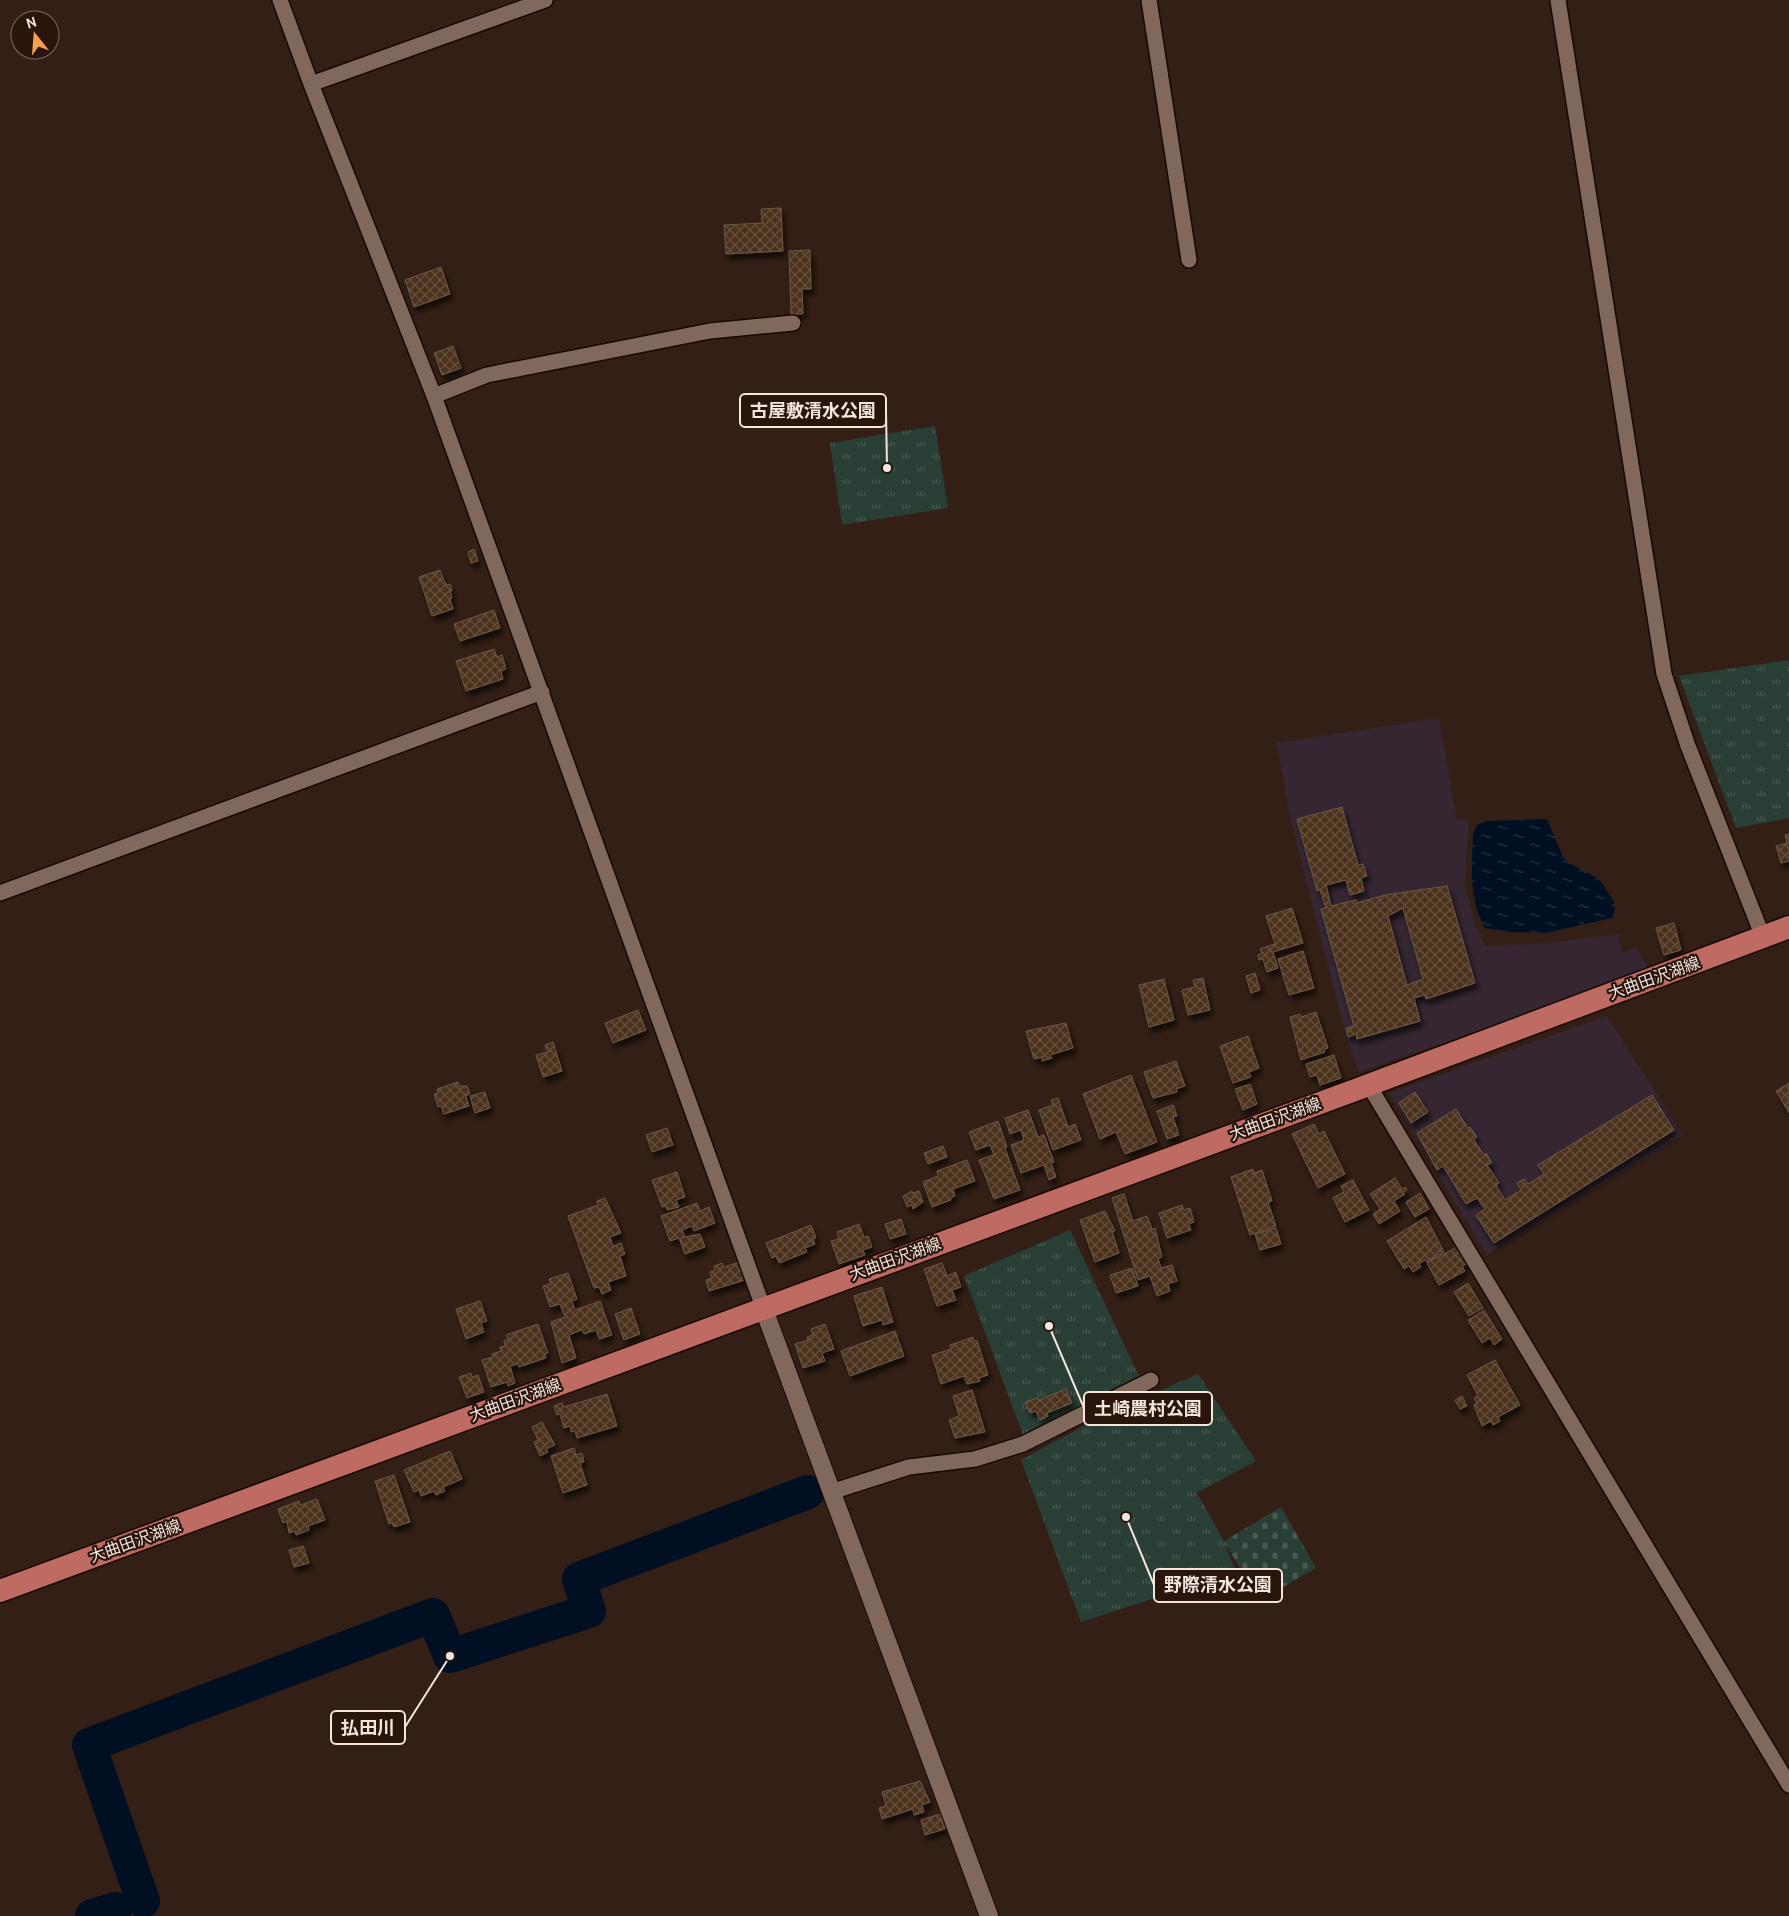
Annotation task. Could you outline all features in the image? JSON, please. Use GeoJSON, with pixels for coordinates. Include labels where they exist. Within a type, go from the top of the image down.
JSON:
{"type":"FeatureCollection","features":[{"type":"Feature","properties":{"kind":"main road","name":"大曲田沢湖線"},"geometry":{"type":"LineString","coordinates":[[0,1591],[1789,927]]}},
{"type":"Feature","properties":{"kind":"street"},"geometry":{"type":"LineString","coordinates":[[280,0],[311,84],[434,396],[542,692],[652,1004],[989,1916]]}},
{"type":"Feature","properties":{"kind":"street"},"geometry":{"type":"LineString","coordinates":[[311,84],[545,0]]}},
{"type":"Feature","properties":{"kind":"street"},"geometry":{"type":"LineString","coordinates":[[1149,0],[1188,260]]}},
{"type":"Feature","properties":{"kind":"street"},"geometry":{"type":"LineString","coordinates":[[1558,0],[1664,674],[1688,746],[1763,937]]}},
{"type":"Feature","properties":{"kind":"street"},"geometry":{"type":"LineString","coordinates":[[434,396],[497,373],[710,331],[793,323]]}},
{"type":"Feature","properties":{"kind":"street"},"geometry":{"type":"LineString","coordinates":[[0,893],[542,692]]}},
{"type":"Feature","properties":{"kind":"street"},"geometry":{"type":"LineString","coordinates":[[1368,1084],[1789,1785]]}},
{"type":"Feature","properties":{"kind":"street"},"geometry":{"type":"LineString","coordinates":[[831,1492],[909,1467],[976,1459],[1023,1444],[1151,1380]]}},
{"type":"Feature","properties":{"kind":"shaded area"},"geometry":{"type":"Polygon","coordinates":[[[1439,718],[1457,820],[1469,820],[1465,883],[1476,927],[1486,946],[1549,943],[1618,934],[1622,952],[1637,948],[1650,972],[1359,1072],[1348,1042],[1309,893],[1290,816],[1276,743],[1439,718]]]}},
{"type":"Feature","properties":{"kind":"shaded area"},"geometry":{"type":"Polygon","coordinates":[[[1607,1016],[1683,1135],[1487,1255],[1389,1093],[1607,1016]]]}},
{"type":"Feature","properties":{"kind":"green space"},"geometry":{"type":"Polygon","coordinates":[[[935,426],[948,508],[842,525],[830,443],[935,426]]]}},
{"type":"Feature","properties":{"kind":"green space"},"geometry":{"type":"Polygon","coordinates":[[[1789,660],[1789,818],[1736,828],[1679,676],[1789,660]]]}},
{"type":"Feature","properties":{"kind":"green space"},"geometry":{"type":"Polygon","coordinates":[[[1070,1230],[1139,1376],[1023,1435],[964,1276],[1070,1230]]]}},
{"type":"Feature","properties":{"kind":"green space"},"geometry":{"type":"Polygon","coordinates":[[[1198,1374],[1256,1461],[1197,1493],[1224,1541],[1236,1572],[1081,1622],[1021,1460],[1100,1417],[1198,1374]]]}},
{"type":"Feature","properties":{"kind":"green space"},"geometry":{"type":"Polygon","coordinates":[[[1281,1507],[1316,1568],[1259,1601],[1224,1541],[1281,1507]]]}},
{"type":"Feature","properties":{"kind":"water"},"geometry":{"type":"Polygon","coordinates":[[[1547,819],[1563,857],[1571,864],[1599,879],[1613,900],[1615,910],[1612,918],[1545,933],[1512,932],[1485,928],[1476,905],[1472,882],[1473,834],[1477,825],[1487,821],[1547,819]]]}},
{"type":"Feature","properties":{"kind":"building"},"geometry":{"type":"Polygon","coordinates":[[[781,208],[783,251],[726,254],[724,225],[762,223],[761,209],[781,208]]]}},
{"type":"Feature","properties":{"kind":"building"},"geometry":{"type":"Polygon","coordinates":[[[810,250],[811,289],[802,289],[803,314],[791,314],[789,251],[810,250]]]}},
{"type":"Feature","properties":{"kind":"building"},"geometry":{"type":"Polygon","coordinates":[[[441,267],[450,294],[414,307],[405,280],[441,267]]]}},
{"type":"Feature","properties":{"kind":"building"},"geometry":{"type":"Polygon","coordinates":[[[453,346],[461,368],[442,375],[434,353],[453,346]]]}},
{"type":"Feature","properties":{"kind":"building"},"geometry":{"type":"Polygon","coordinates":[[[474,549],[478,561],[471,563],[468,552],[474,549]]]}},
{"type":"Feature","properties":{"kind":"building"},"geometry":{"type":"Polygon","coordinates":[[[440,570],[444,581],[447,585],[450,584],[452,598],[450,599],[453,609],[432,616],[419,577],[440,570]]]}},
{"type":"Feature","properties":{"kind":"building"},"geometry":{"type":"Polygon","coordinates":[[[494,610],[500,628],[460,641],[454,624],[494,610]]]}},
{"type":"Feature","properties":{"kind":"building"},"geometry":{"type":"Polygon","coordinates":[[[494,649],[497,657],[502,655],[506,669],[501,671],[503,679],[466,691],[456,661],[494,649]]]}},
{"type":"Feature","properties":{"kind":"building"},"geometry":{"type":"Polygon","coordinates":[[[1342,807],[1358,865],[1363,864],[1367,876],[1361,878],[1364,891],[1350,895],[1346,880],[1326,885],[1331,906],[1356,900],[1357,903],[1385,895],[1447,886],[1475,983],[1426,999],[1425,995],[1414,998],[1420,1021],[1357,1039],[1356,1034],[1348,1037],[1346,1028],[1354,1026],[1321,909],[1326,908],[1320,890],[1317,891],[1297,819],[1342,807]],[[1403,908],[1388,916],[1407,985],[1423,979],[1403,908]]]}},
{"type":"Feature","properties":{"kind":"building"},"geometry":{"type":"Polygon","coordinates":[[[1789,834],[1789,861],[1781,863],[1776,846],[1787,843],[1785,835],[1789,834]]]}},
{"type":"Feature","properties":{"kind":"building"},"geometry":{"type":"Polygon","coordinates":[[[1292,908],[1303,943],[1273,952],[1278,968],[1267,972],[1263,959],[1259,960],[1258,955],[1262,953],[1260,949],[1275,944],[1266,916],[1292,908]]]}},
{"type":"Feature","properties":{"kind":"building"},"geometry":{"type":"Polygon","coordinates":[[[1674,923],[1681,950],[1664,955],[1656,928],[1674,923]]]}},
{"type":"Feature","properties":{"kind":"building"},"geometry":{"type":"Polygon","coordinates":[[[1303,951],[1314,988],[1289,995],[1278,959],[1303,951]]]}},
{"type":"Feature","properties":{"kind":"building"},"geometry":{"type":"Polygon","coordinates":[[[1255,973],[1260,990],[1251,993],[1246,976],[1255,973]]]}},
{"type":"Feature","properties":{"kind":"building"},"geometry":{"type":"Polygon","coordinates":[[[1203,978],[1210,1010],[1188,1015],[1182,990],[1195,987],[1193,980],[1203,978]]]}},
{"type":"Feature","properties":{"kind":"building"},"geometry":{"type":"Polygon","coordinates":[[[1164,979],[1174,1020],[1149,1027],[1139,985],[1164,979]]]}},
{"type":"Feature","properties":{"kind":"building"},"geometry":{"type":"Polygon","coordinates":[[[638,1010],[646,1030],[613,1043],[605,1023],[638,1010]]]}},
{"type":"Feature","properties":{"kind":"building"},"geometry":{"type":"Polygon","coordinates":[[[1316,1012],[1328,1048],[1324,1049],[1325,1052],[1301,1060],[1290,1017],[1300,1014],[1301,1017],[1316,1012]]]}},
{"type":"Feature","properties":{"kind":"building"},"geometry":{"type":"Polygon","coordinates":[[[1066,1023],[1073,1048],[1050,1055],[1052,1058],[1042,1061],[1042,1057],[1034,1059],[1026,1031],[1066,1023]]]}},
{"type":"Feature","properties":{"kind":"building"},"geometry":{"type":"Polygon","coordinates":[[[1248,1036],[1259,1068],[1249,1072],[1251,1077],[1233,1083],[1220,1046],[1248,1036]]]}},
{"type":"Feature","properties":{"kind":"building"},"geometry":{"type":"Polygon","coordinates":[[[553,1042],[562,1071],[543,1077],[536,1055],[547,1052],[545,1045],[553,1042]]]}},
{"type":"Feature","properties":{"kind":"building"},"geometry":{"type":"Polygon","coordinates":[[[1334,1055],[1341,1078],[1320,1085],[1317,1075],[1310,1077],[1306,1064],[1334,1055]]]}},
{"type":"Feature","properties":{"kind":"building"},"geometry":{"type":"Polygon","coordinates":[[[1176,1061],[1185,1086],[1176,1089],[1177,1092],[1153,1098],[1144,1072],[1176,1061]]]}},
{"type":"Feature","properties":{"kind":"building"},"geometry":{"type":"Polygon","coordinates":[[[1131,1075],[1157,1142],[1125,1154],[1116,1132],[1100,1139],[1083,1094],[1131,1075]]]}},
{"type":"Feature","properties":{"kind":"building"},"geometry":{"type":"Polygon","coordinates":[[[458,1082],[459,1086],[467,1086],[470,1094],[466,1096],[469,1106],[444,1114],[441,1106],[438,1107],[434,1094],[438,1093],[437,1089],[458,1082]]]}},
{"type":"Feature","properties":{"kind":"building"},"geometry":{"type":"Polygon","coordinates":[[[1789,1083],[1789,1113],[1776,1091],[1789,1083]]]}},
{"type":"Feature","properties":{"kind":"building"},"geometry":{"type":"Polygon","coordinates":[[[1250,1084],[1257,1104],[1243,1110],[1235,1089],[1250,1084]]]}},
{"type":"Feature","properties":{"kind":"building"},"geometry":{"type":"Polygon","coordinates":[[[485,1092],[490,1108],[475,1113],[470,1096],[485,1092]]]}},
{"type":"Feature","properties":{"kind":"building"},"geometry":{"type":"Polygon","coordinates":[[[1415,1092],[1428,1112],[1411,1123],[1399,1103],[1415,1092]]]}},
{"type":"Feature","properties":{"kind":"building"},"geometry":{"type":"Polygon","coordinates":[[[1652,1095],[1674,1130],[1494,1243],[1476,1215],[1485,1209],[1477,1198],[1466,1204],[1443,1166],[1437,1170],[1417,1133],[1456,1109],[1468,1128],[1470,1127],[1477,1137],[1474,1140],[1484,1155],[1486,1153],[1492,1163],[1487,1165],[1499,1183],[1496,1185],[1505,1200],[1521,1190],[1517,1183],[1524,1179],[1528,1184],[1544,1174],[1538,1165],[1652,1095]]]}},
{"type":"Feature","properties":{"kind":"building"},"geometry":{"type":"Polygon","coordinates":[[[1058,1098],[1068,1127],[1075,1124],[1081,1140],[1053,1150],[1039,1110],[1053,1105],[1051,1100],[1058,1098]]]}},
{"type":"Feature","properties":{"kind":"building"},"geometry":{"type":"Polygon","coordinates":[[[1173,1105],[1177,1116],[1173,1117],[1179,1135],[1167,1139],[1157,1111],[1173,1105]]]}},
{"type":"Feature","properties":{"kind":"building"},"geometry":{"type":"Polygon","coordinates":[[[1028,1110],[1038,1137],[1044,1135],[1054,1162],[1051,1163],[1056,1177],[1049,1180],[1044,1165],[1021,1173],[1011,1145],[1024,1140],[1021,1130],[1010,1134],[1005,1118],[1028,1110]]]}},
{"type":"Feature","properties":{"kind":"building"},"geometry":{"type":"Polygon","coordinates":[[[998,1121],[1007,1147],[1005,1148],[1020,1190],[994,1199],[979,1160],[994,1155],[990,1145],[976,1150],[969,1132],[998,1121]]]}},
{"type":"Feature","properties":{"kind":"building"},"geometry":{"type":"Polygon","coordinates":[[[1314,1124],[1319,1134],[1324,1131],[1345,1174],[1318,1188],[1292,1134],[1314,1124]]]}},
{"type":"Feature","properties":{"kind":"building"},"geometry":{"type":"Polygon","coordinates":[[[667,1128],[673,1145],[652,1152],[646,1135],[667,1128]]]}},
{"type":"Feature","properties":{"kind":"building"},"geometry":{"type":"Polygon","coordinates":[[[943,1146],[947,1157],[928,1164],[924,1153],[943,1146]]]}},
{"type":"Feature","properties":{"kind":"building"},"geometry":{"type":"Polygon","coordinates":[[[967,1160],[975,1181],[953,1189],[955,1196],[950,1198],[951,1200],[932,1207],[923,1182],[938,1176],[937,1171],[967,1160]]]}},
{"type":"Feature","properties":{"kind":"building"},"geometry":{"type":"Polygon","coordinates":[[[1253,1169],[1254,1173],[1262,1170],[1272,1201],[1268,1202],[1276,1226],[1250,1235],[1231,1177],[1253,1169]]]}},
{"type":"Feature","properties":{"kind":"building"},"geometry":{"type":"Polygon","coordinates":[[[677,1172],[685,1197],[676,1200],[679,1207],[667,1210],[666,1206],[662,1207],[652,1180],[677,1172]]]}},
{"type":"Feature","properties":{"kind":"building"},"geometry":{"type":"Polygon","coordinates":[[[1395,1178],[1402,1189],[1405,1187],[1407,1190],[1403,1192],[1405,1194],[1394,1201],[1400,1211],[1379,1224],[1373,1214],[1380,1209],[1370,1194],[1395,1178]]]}},
{"type":"Feature","properties":{"kind":"building"},"geometry":{"type":"Polygon","coordinates":[[[1353,1180],[1369,1210],[1345,1222],[1333,1198],[1344,1192],[1341,1186],[1353,1180]]]}},
{"type":"Feature","properties":{"kind":"building"},"geometry":{"type":"Polygon","coordinates":[[[912,1191],[913,1193],[919,1191],[923,1202],[913,1209],[912,1205],[907,1207],[903,1196],[912,1191]]]}},
{"type":"Feature","properties":{"kind":"building"},"geometry":{"type":"Polygon","coordinates":[[[1420,1193],[1429,1209],[1415,1217],[1406,1202],[1420,1193]]]}},
{"type":"Feature","properties":{"kind":"building"},"geometry":{"type":"Polygon","coordinates":[[[1124,1194],[1133,1221],[1147,1216],[1152,1229],[1155,1228],[1162,1257],[1158,1259],[1161,1268],[1172,1265],[1177,1281],[1168,1284],[1170,1291],[1157,1296],[1150,1276],[1138,1280],[1112,1198],[1124,1194]]]}},
{"type":"Feature","properties":{"kind":"building"},"geometry":{"type":"Polygon","coordinates":[[[605,1198],[621,1233],[610,1237],[613,1246],[621,1243],[625,1254],[620,1256],[626,1276],[608,1282],[611,1290],[602,1294],[599,1287],[594,1288],[568,1216],[598,1205],[597,1201],[605,1198]]]}},
{"type":"Feature","properties":{"kind":"building"},"geometry":{"type":"Polygon","coordinates":[[[697,1203],[700,1211],[709,1207],[715,1223],[694,1231],[692,1226],[682,1230],[685,1237],[700,1234],[705,1247],[685,1254],[679,1238],[670,1241],[661,1216],[697,1203]]]}},
{"type":"Feature","properties":{"kind":"building"},"geometry":{"type":"Polygon","coordinates":[[[1182,1205],[1184,1210],[1190,1208],[1194,1222],[1189,1224],[1191,1230],[1167,1238],[1159,1213],[1182,1205]]]}},
{"type":"Feature","properties":{"kind":"building"},"geometry":{"type":"Polygon","coordinates":[[[1105,1211],[1115,1231],[1112,1231],[1119,1253],[1095,1262],[1080,1220],[1105,1211]]]}},
{"type":"Feature","properties":{"kind":"building"},"geometry":{"type":"Polygon","coordinates":[[[1426,1217],[1444,1252],[1427,1262],[1425,1260],[1419,1264],[1421,1267],[1413,1272],[1409,1266],[1404,1269],[1387,1241],[1426,1217]]]}},
{"type":"Feature","properties":{"kind":"building"},"geometry":{"type":"Polygon","coordinates":[[[901,1219],[906,1234],[890,1239],[885,1224],[901,1219]]]}},
{"type":"Feature","properties":{"kind":"building"},"geometry":{"type":"Polygon","coordinates":[[[859,1224],[864,1237],[868,1236],[872,1247],[863,1250],[865,1255],[839,1264],[831,1241],[839,1239],[837,1232],[859,1224]]]}},
{"type":"Feature","properties":{"kind":"building"},"geometry":{"type":"Polygon","coordinates":[[[811,1225],[816,1238],[813,1239],[815,1244],[805,1248],[807,1252],[779,1263],[776,1256],[772,1258],[766,1243],[811,1225]]]}},
{"type":"Feature","properties":{"kind":"building"},"geometry":{"type":"Polygon","coordinates":[[[1276,1228],[1281,1244],[1260,1250],[1255,1234],[1276,1228]]]}},
{"type":"Feature","properties":{"kind":"building"},"geometry":{"type":"Polygon","coordinates":[[[1457,1247],[1466,1264],[1462,1266],[1465,1271],[1439,1285],[1427,1263],[1457,1247]]]}},
{"type":"Feature","properties":{"kind":"building"},"geometry":{"type":"Polygon","coordinates":[[[740,1262],[745,1280],[709,1291],[706,1280],[712,1278],[710,1272],[715,1270],[714,1266],[722,1263],[724,1267],[740,1262]]]}},
{"type":"Feature","properties":{"kind":"building"},"geometry":{"type":"Polygon","coordinates":[[[942,1263],[947,1276],[956,1272],[961,1287],[952,1290],[956,1300],[937,1306],[924,1269],[942,1263]]]}},
{"type":"Feature","properties":{"kind":"building"},"geometry":{"type":"Polygon","coordinates":[[[1132,1268],[1138,1286],[1116,1293],[1110,1275],[1132,1268]]]}},
{"type":"Feature","properties":{"kind":"building"},"geometry":{"type":"Polygon","coordinates":[[[568,1273],[577,1299],[572,1301],[575,1310],[600,1301],[612,1335],[599,1339],[596,1330],[584,1334],[582,1330],[569,1335],[576,1358],[562,1363],[551,1322],[565,1317],[560,1304],[550,1307],[543,1286],[551,1284],[549,1279],[568,1273]]]}},
{"type":"Feature","properties":{"kind":"building"},"geometry":{"type":"Polygon","coordinates":[[[1468,1283],[1483,1308],[1469,1316],[1454,1292],[1468,1283]]]}},
{"type":"Feature","properties":{"kind":"building"},"geometry":{"type":"Polygon","coordinates":[[[882,1287],[893,1322],[883,1325],[882,1320],[863,1326],[854,1296],[882,1287]]]}},
{"type":"Feature","properties":{"kind":"building"},"geometry":{"type":"Polygon","coordinates":[[[480,1301],[487,1321],[481,1323],[484,1332],[466,1339],[456,1309],[480,1301]]]}},
{"type":"Feature","properties":{"kind":"building"},"geometry":{"type":"Polygon","coordinates":[[[631,1308],[640,1334],[624,1340],[615,1314],[631,1308]]]}},
{"type":"Feature","properties":{"kind":"building"},"geometry":{"type":"Polygon","coordinates":[[[1484,1310],[1502,1339],[1494,1345],[1490,1338],[1482,1343],[1468,1320],[1484,1310]]]}},
{"type":"Feature","properties":{"kind":"building"},"geometry":{"type":"Polygon","coordinates":[[[538,1324],[548,1353],[545,1354],[546,1358],[519,1367],[518,1364],[510,1366],[515,1383],[508,1386],[507,1382],[491,1387],[482,1360],[493,1357],[492,1354],[501,1351],[500,1347],[505,1346],[504,1341],[508,1339],[506,1335],[538,1324]]]}},
{"type":"Feature","properties":{"kind":"building"},"geometry":{"type":"Polygon","coordinates":[[[825,1324],[834,1349],[822,1353],[825,1361],[803,1368],[795,1344],[808,1340],[807,1337],[813,1335],[811,1329],[825,1324]]]}},
{"type":"Feature","properties":{"kind":"building"},"geometry":{"type":"Polygon","coordinates":[[[895,1331],[904,1356],[850,1376],[841,1351],[895,1331]]]}},
{"type":"Feature","properties":{"kind":"building"},"geometry":{"type":"Polygon","coordinates":[[[973,1337],[974,1341],[977,1340],[988,1375],[979,1378],[980,1381],[967,1384],[964,1376],[941,1384],[932,1355],[951,1349],[950,1345],[973,1337]]]}},
{"type":"Feature","properties":{"kind":"building"},"geometry":{"type":"Polygon","coordinates":[[[1495,1360],[1520,1405],[1498,1417],[1500,1421],[1493,1425],[1491,1421],[1482,1426],[1474,1405],[1477,1403],[1474,1398],[1478,1396],[1467,1375],[1495,1360]]]}},
{"type":"Feature","properties":{"kind":"building"},"geometry":{"type":"Polygon","coordinates":[[[471,1373],[472,1377],[478,1375],[484,1392],[467,1398],[459,1377],[471,1373]]]}},
{"type":"Feature","properties":{"kind":"building"},"geometry":{"type":"Polygon","coordinates":[[[1066,1389],[1072,1403],[1047,1413],[1048,1416],[1040,1420],[1036,1411],[1030,1413],[1025,1402],[1038,1398],[1039,1400],[1066,1389]]]}},
{"type":"Feature","properties":{"kind":"building"},"geometry":{"type":"Polygon","coordinates":[[[972,1390],[985,1432],[955,1438],[949,1420],[959,1416],[953,1396],[972,1390]]]}},
{"type":"Feature","properties":{"kind":"building"},"geometry":{"type":"Polygon","coordinates":[[[607,1394],[617,1426],[577,1438],[575,1431],[571,1432],[570,1426],[564,1428],[560,1414],[557,1415],[554,1406],[562,1403],[564,1407],[607,1394]]]}},
{"type":"Feature","properties":{"kind":"building"},"geometry":{"type":"Polygon","coordinates":[[[1462,1396],[1467,1406],[1460,1409],[1455,1400],[1462,1396]]]}},
{"type":"Feature","properties":{"kind":"building"},"geometry":{"type":"Polygon","coordinates":[[[542,1422],[555,1445],[546,1449],[548,1452],[540,1456],[534,1442],[538,1440],[532,1427],[542,1422]]]}},
{"type":"Feature","properties":{"kind":"building"},"geometry":{"type":"Polygon","coordinates":[[[574,1448],[576,1455],[582,1453],[584,1462],[580,1463],[587,1485],[563,1493],[551,1456],[574,1448]]]}},
{"type":"Feature","properties":{"kind":"building"},"geometry":{"type":"Polygon","coordinates":[[[450,1451],[462,1479],[443,1487],[445,1491],[436,1495],[434,1491],[421,1496],[419,1490],[414,1492],[404,1470],[450,1451]]]}},
{"type":"Feature","properties":{"kind":"building"},"geometry":{"type":"Polygon","coordinates":[[[394,1475],[410,1522],[394,1527],[392,1523],[389,1524],[375,1481],[394,1475]]]}},
{"type":"Feature","properties":{"kind":"building"},"geometry":{"type":"Polygon","coordinates":[[[317,1499],[325,1520],[308,1526],[309,1530],[296,1535],[295,1531],[289,1533],[287,1521],[283,1523],[278,1509],[299,1501],[300,1505],[317,1499]]]}},
{"type":"Feature","properties":{"kind":"building"},"geometry":{"type":"Polygon","coordinates":[[[303,1546],[309,1563],[294,1567],[289,1550],[303,1546]]]}},
{"type":"Feature","properties":{"kind":"building"},"geometry":{"type":"Polygon","coordinates":[[[920,1781],[930,1802],[922,1805],[924,1812],[914,1815],[913,1809],[882,1819],[879,1808],[886,1806],[882,1792],[920,1781]]]}},
{"type":"Feature","properties":{"kind":"building"},"geometry":{"type":"Polygon","coordinates":[[[940,1814],[945,1829],[925,1835],[921,1820],[940,1814]]]}},
{"type":"Feature","properties":{"kind":"waterway"},"geometry":{"type":"LineString","coordinates":[[143,1901],[89,1745],[433,1615],[450,1656],[589,1611],[579,1579],[808,1492]]}},
{"type":"Feature","properties":{"kind":"waterway"},"geometry":{"type":"LineString","coordinates":[[92,1916],[115,1909]]}},
{"type":"Feature","properties":{"kind":"place","name":"古屋敷清水公園"},"geometry":{"type":"Point","coordinates":[887,468]}},
{"type":"Feature","properties":{"kind":"place","name":"土崎農村公園"},"geometry":{"type":"Point","coordinates":[1049,1326]}},
{"type":"Feature","properties":{"kind":"place","name":"野際清水公園"},"geometry":{"type":"Point","coordinates":[1126,1517]}},
{"type":"Feature","properties":{"kind":"place","name":"払田川"},"geometry":{"type":"Point","coordinates":[450,1656]}}]}
